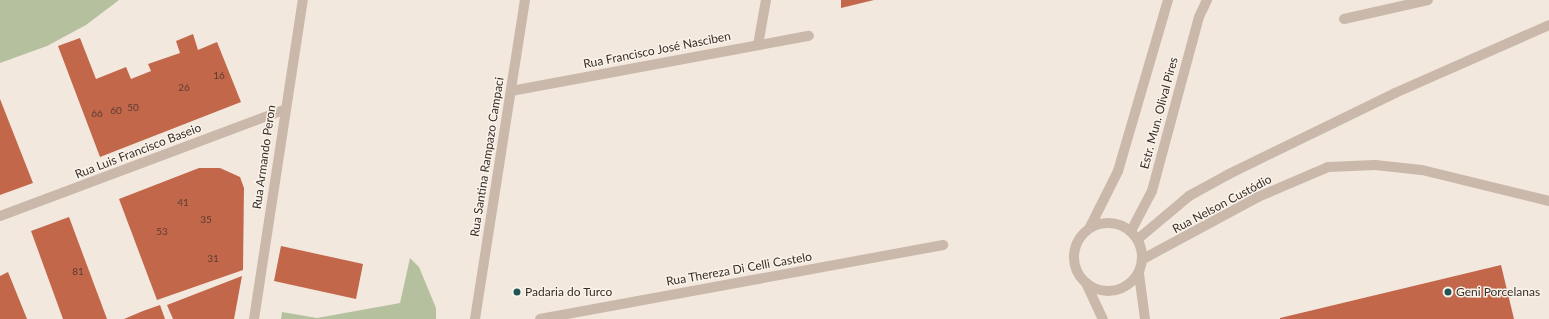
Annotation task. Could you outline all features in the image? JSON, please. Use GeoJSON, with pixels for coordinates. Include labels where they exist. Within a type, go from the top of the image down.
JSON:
{"type":"FeatureCollection","features":[{"type":"Feature","properties":{"kind":"street","name":"Rua Armando Peron"},"geometry":{"type":"LineString","coordinates":[[254,319],[284,110],[303,0]]}},
{"type":"Feature","properties":{"kind":"street","name":"Rua Santina Rampazo Campaci"},"geometry":{"type":"LineString","coordinates":[[474,319],[525,0]]}},
{"type":"Feature","properties":{"kind":"street"},"geometry":{"type":"LineString","coordinates":[[758,45],[766,0]]}},
{"type":"Feature","properties":{"kind":"street","name":"Estr. Mun. Olival Pires"},"geometry":{"type":"LineString","coordinates":[[1103,319],[1086,283],[1077,270],[1074,254],[1076,244],[1090,227],[1118,170],[1168,0]]}},
{"type":"Feature","properties":{"kind":"street","name":"Estr. Mun. Olival Pires"},"geometry":{"type":"LineString","coordinates":[[1131,231],[1152,191],[1199,17],[1207,0]]}},
{"type":"Feature","properties":{"kind":"street"},"geometry":{"type":"LineString","coordinates":[[1344,20],[1428,0]]}},
{"type":"Feature","properties":{"kind":"street"},"geometry":{"type":"LineString","coordinates":[[1138,240],[1189,196],[1229,174],[1395,93],[1549,25]]}},
{"type":"Feature","properties":{"kind":"street","name":"Rua Francisco José Nasciben"},"geometry":{"type":"LineString","coordinates":[[511,91],[809,36]]}},
{"type":"Feature","properties":{"kind":"street","name":"Rua Luis Francisco Baseio"},"geometry":{"type":"LineString","coordinates":[[0,216],[284,110]]}},
{"type":"Feature","properties":{"kind":"street","name":"Rua Nelson Custódio"},"geometry":{"type":"LineString","coordinates":[[1143,259],[1258,197],[1328,167],[1375,165],[1422,170],[1549,201]]}},
{"type":"Feature","properties":{"kind":"street"},"geometry":{"type":"LineString","coordinates":[[1090,227],[1111,223],[1131,231],[1138,240],[1143,259],[1139,274],[1145,319]]}},
{"type":"Feature","properties":{"kind":"street","name":"Rua Thereza Di Celli Castelo"},"geometry":{"type":"LineString","coordinates":[[540,319],[943,245]]}},
{"type":"Feature","properties":{"kind":"street"},"geometry":{"type":"LineString","coordinates":[[1086,283],[1105,292],[1114,291],[1128,285],[1139,274]]}},
{"type":"Feature","properties":{"kind":"green space"},"geometry":{"type":"Polygon","coordinates":[[[0,0],[119,0],[86,25],[47,46],[0,63],[0,0]]]}},
{"type":"Feature","properties":{"kind":"green space"},"geometry":{"type":"Polygon","coordinates":[[[410,258],[419,267],[436,308],[436,319],[281,319],[282,312],[317,318],[400,303],[410,258]]]}},
{"type":"Feature","properties":{"kind":"building"},"geometry":{"type":"Polygon","coordinates":[[[841,0],[874,0],[841,8],[841,0]]]}},
{"type":"Feature","properties":{"kind":"building"},"geometry":{"type":"Polygon","coordinates":[[[193,34],[198,50],[217,42],[241,102],[100,157],[58,46],[80,38],[96,79],[126,67],[131,79],[151,71],[148,64],[180,53],[176,41],[193,34]]]}},
{"type":"Feature","properties":{"kind":"building"},"geometry":{"type":"Polygon","coordinates":[[[0,99],[33,183],[0,195],[0,99]]]}},
{"type":"Feature","properties":{"kind":"building"},"geometry":{"type":"Polygon","coordinates":[[[199,168],[220,168],[240,177],[244,188],[243,270],[157,300],[119,199],[199,168]]]}},
{"type":"Feature","properties":{"kind":"building"},"geometry":{"type":"Polygon","coordinates":[[[69,217],[107,319],[63,319],[31,231],[69,217]]]}},
{"type":"Feature","properties":{"kind":"building"},"geometry":{"type":"Polygon","coordinates":[[[281,246],[363,264],[356,299],[274,281],[281,246]]]}},
{"type":"Feature","properties":{"kind":"building","name":"Geni Porcelanas"},"geometry":{"type":"Polygon","coordinates":[[[1501,265],[1514,319],[1280,319],[1280,318],[1501,265]]]}},
{"type":"Feature","properties":{"kind":"building"},"geometry":{"type":"Polygon","coordinates":[[[8,272],[27,319],[0,319],[0,276],[8,272]]]}},
{"type":"Feature","properties":{"kind":"building"},"geometry":{"type":"Polygon","coordinates":[[[242,276],[234,319],[173,319],[167,305],[242,276]]]}},
{"type":"Feature","properties":{"kind":"building"},"geometry":{"type":"Polygon","coordinates":[[[160,305],[165,319],[124,319],[143,311],[160,305]]]}},
{"type":"Feature","properties":{"kind":"place","name":"Padaria do Turco"},"geometry":{"type":"Point","coordinates":[517,292]}},
{"type":"Feature","properties":{"kind":"place","name":"Geni Porcelanas"},"geometry":{"type":"Point","coordinates":[1448,292]}}]}
